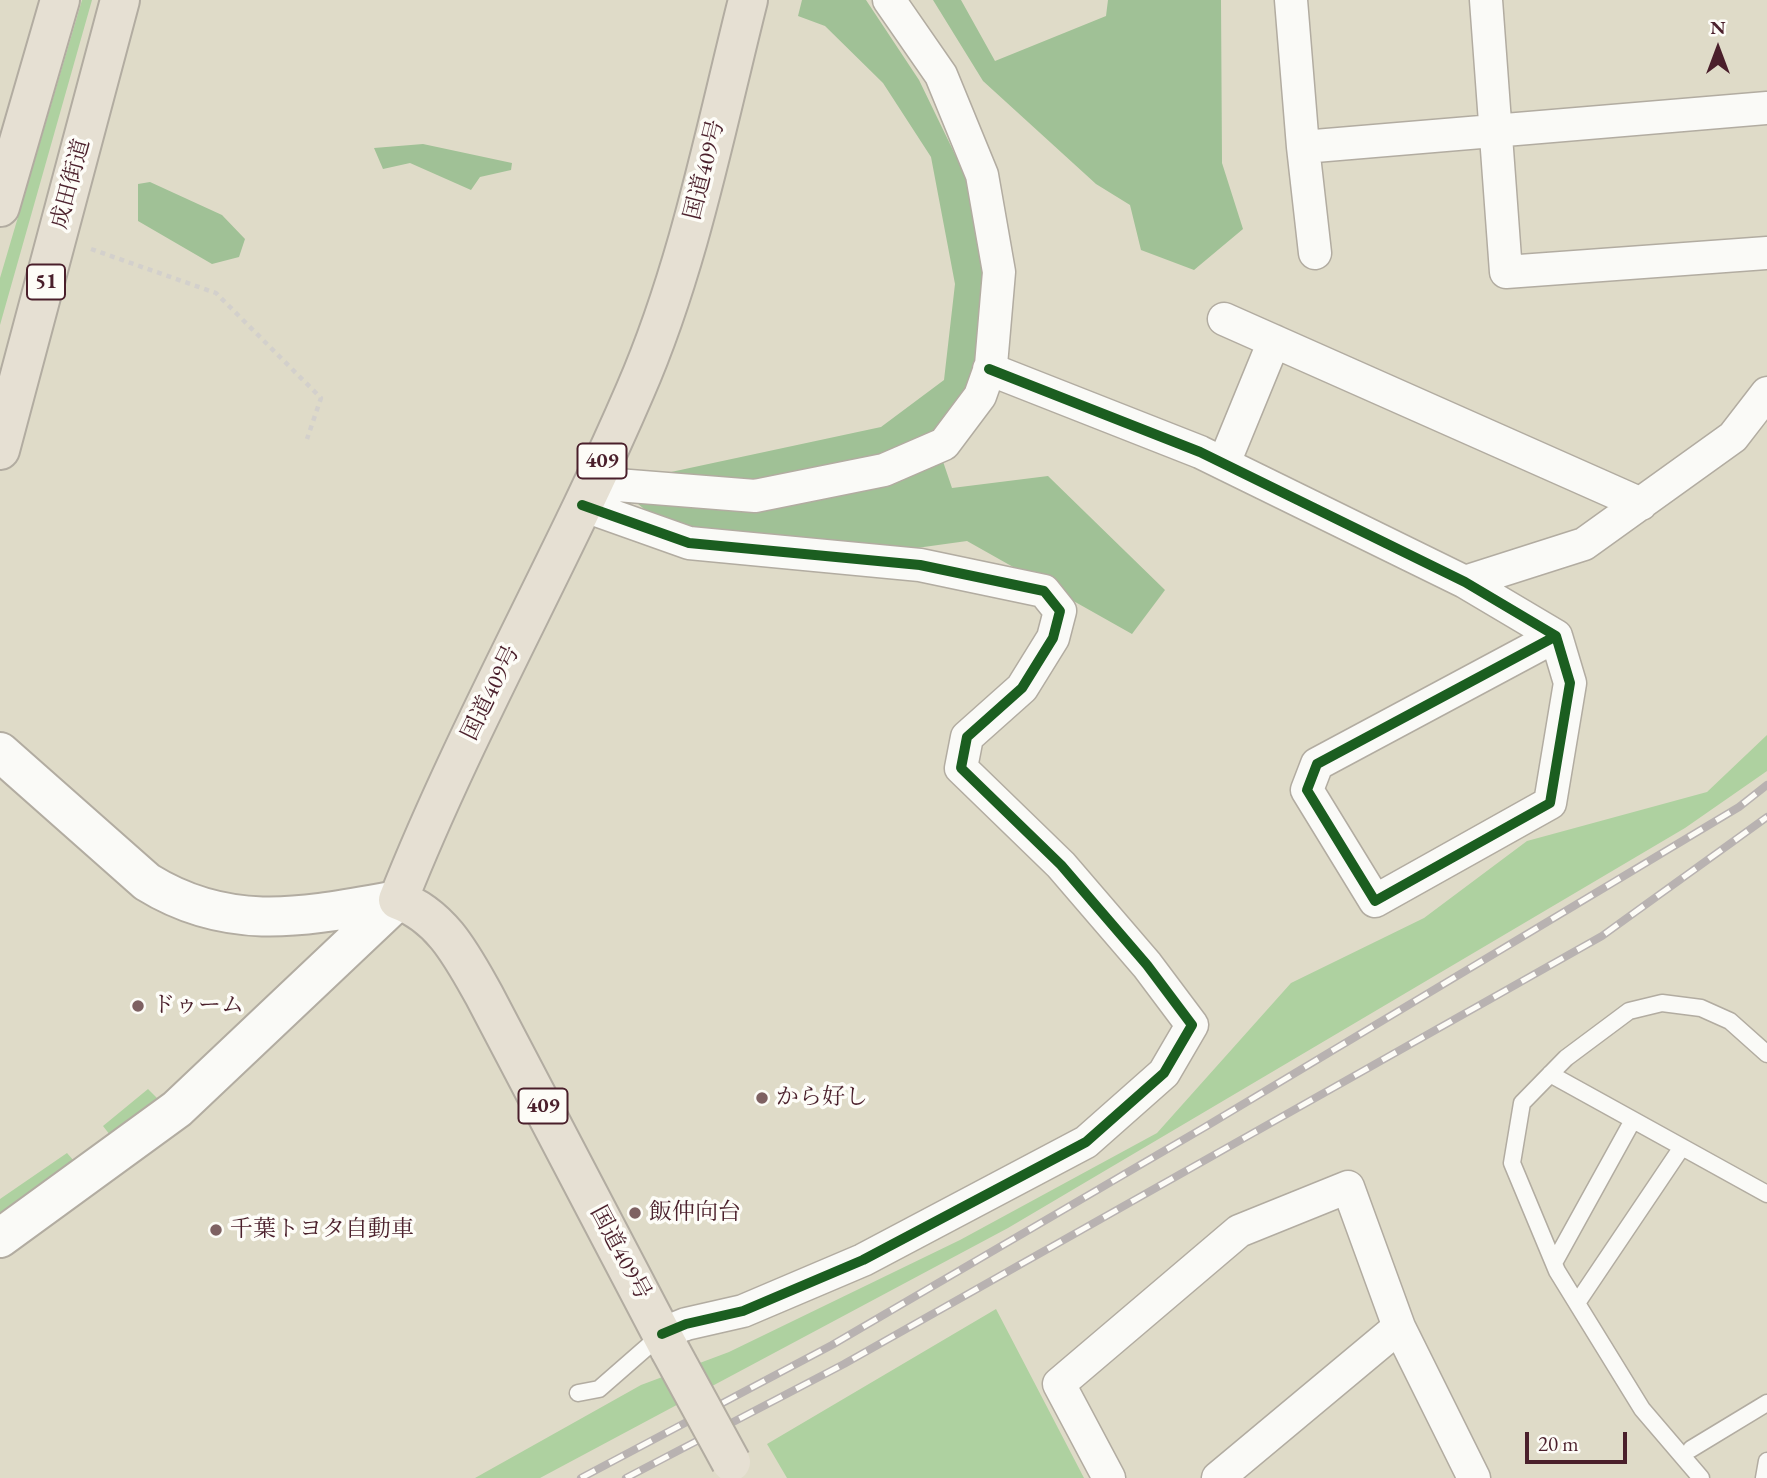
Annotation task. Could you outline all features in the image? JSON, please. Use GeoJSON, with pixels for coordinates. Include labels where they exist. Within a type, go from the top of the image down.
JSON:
{"type":"FeatureCollection","features":[{"type":"Feature","properties":{"kind":"highway"},"geometry":{"type":"LineString","coordinates":[[0,206],[60,0]]}},
{"type":"Feature","properties":{"kind":"highway","name":"成田街道"},"geometry":{"type":"LineString","coordinates":[[0,450],[120,0]]}},
{"type":"Feature","properties":{"kind":"highway","name":"国道409号"},"geometry":{"type":"LineString","coordinates":[[736,1470],[452,939],[418,907],[398,900],[432,814],[636,390],[679,273],[748,0]]}},
{"type":"Feature","properties":{"kind":"street"},"geometry":{"type":"LineString","coordinates":[[587,494],[755,496],[884,470],[944,444],[980,396],[989,369],[999,272],[982,175],[941,75],[889,0]]}},
{"type":"Feature","properties":{"kind":"street"},"geometry":{"type":"LineString","coordinates":[[1291,0],[1315,253]]}},
{"type":"Feature","properties":{"kind":"street"},"geometry":{"type":"LineString","coordinates":[[1486,0],[1506,272],[1767,253]]}},
{"type":"Feature","properties":{"kind":"street"},"geometry":{"type":"LineString","coordinates":[[1303,147],[1767,108]]}},
{"type":"Feature","properties":{"kind":"street"},"geometry":{"type":"LineString","coordinates":[[1224,318],[1641,504]]}},
{"type":"Feature","properties":{"kind":"street"},"geometry":{"type":"LineString","coordinates":[[1224,463],[1274,341]]}},
{"type":"Feature","properties":{"kind":"street"},"geometry":{"type":"LineString","coordinates":[[989,369],[1224,463],[1465,582],[1556,636],[1570,683],[1550,803],[1375,901],[1307,790],[1317,764],[1556,636]]}},
{"type":"Feature","properties":{"kind":"street"},"geometry":{"type":"LineString","coordinates":[[1465,582],[1584,544],[1733,437],[1767,393]]}},
{"type":"Feature","properties":{"kind":"street"},"geometry":{"type":"LineString","coordinates":[[587,494],[689,543],[920,565],[1044,591],[1060,611],[1053,638],[1022,688],[967,737],[961,768],[1061,865],[1147,965],[1192,1025],[1164,1073],[1086,1142],[863,1260],[743,1311],[686,1324],[666,1342]]}},
{"type":"Feature","properties":{"kind":"street"},"geometry":{"type":"LineString","coordinates":[[0,752],[147,882],[175,899],[215,911],[262,917],[303,917],[398,900]]}},
{"type":"Feature","properties":{"kind":"street"},"geometry":{"type":"LineString","coordinates":[[0,1238],[177,1109],[398,900]]}},
{"type":"Feature","properties":{"kind":"street"},"geometry":{"type":"LineString","coordinates":[[1109,1478],[1059,1384],[1240,1231],[1348,1187],[1399,1328],[1474,1478]]}},
{"type":"Feature","properties":{"kind":"street"},"geometry":{"type":"LineString","coordinates":[[1219,1478],[1399,1328]]}},
{"type":"Feature","properties":{"kind":"lane"},"geometry":{"type":"LineString","coordinates":[[1701,1478],[1642,1409],[1577,1303],[1554,1263],[1512,1163],[1522,1103],[1566,1058],[1629,1011],[1662,1003],[1701,1008],[1730,1021],[1767,1054]]}},
{"type":"Feature","properties":{"kind":"lane"},"geometry":{"type":"LineString","coordinates":[[1550,1074],[1767,1194]]}},
{"type":"Feature","properties":{"kind":"lane"},"geometry":{"type":"LineString","coordinates":[[1554,1263],[1633,1120]]}},
{"type":"Feature","properties":{"kind":"lane"},"geometry":{"type":"LineString","coordinates":[[1577,1303],[1682,1147]]}},
{"type":"Feature","properties":{"kind":"lane"},"geometry":{"type":"LineString","coordinates":[[578,1392],[599,1389],[666,1342]]}},
{"type":"Feature","properties":{"kind":"lane"},"geometry":{"type":"LineString","coordinates":[[1690,1449],[1767,1403]]}},
{"type":"Feature","properties":{"kind":"lane"},"geometry":{"type":"LineString","coordinates":[[1764,1478],[1767,1461]]}},
{"type":"Feature","properties":{"kind":"path"},"geometry":{"type":"LineString","coordinates":[[87,247],[216,293],[321,398],[307,439]]}},
{"type":"Feature","properties":{"kind":"green space"},"geometry":{"type":"Polygon","coordinates":[[[82,0],[92,0],[0,325],[0,278],[82,0]]]}},
{"type":"Feature","properties":{"kind":"green space"},"geometry":{"type":"Polygon","coordinates":[[[802,0],[866,0],[919,80],[966,177],[987,286],[974,389],[933,432],[952,488],[1048,476],[1165,590],[1132,634],[967,541],[902,550],[689,531],[650,514],[637,503],[657,475],[881,427],[944,380],[955,284],[931,157],[883,83],[825,26],[798,16],[802,0]]]}},
{"type":"Feature","properties":{"kind":"green space"},"geometry":{"type":"Polygon","coordinates":[[[933,0],[961,0],[995,61],[1106,16],[1108,0],[1221,0],[1222,163],[1243,229],[1194,270],[1141,250],[1130,205],[1096,184],[983,81],[933,0]]]}},
{"type":"Feature","properties":{"kind":"green space"},"geometry":{"type":"Polygon","coordinates":[[[423,144],[512,163],[511,170],[480,177],[471,190],[410,163],[383,169],[374,148],[423,144]]]}},
{"type":"Feature","properties":{"kind":"green space"},"geometry":{"type":"Polygon","coordinates":[[[150,182],[222,215],[245,239],[239,257],[212,264],[138,221],[138,184],[150,182]]]}},
{"type":"Feature","properties":{"kind":"green space"},"geometry":{"type":"Polygon","coordinates":[[[1767,735],[1767,771],[1685,828],[1008,1228],[540,1478],[475,1478],[641,1385],[729,1352],[960,1240],[1157,1133],[1291,983],[1424,918],[1527,841],[1707,792],[1767,735]]]}},
{"type":"Feature","properties":{"kind":"green space"},"geometry":{"type":"Polygon","coordinates":[[[148,1089],[157,1098],[110,1135],[103,1126],[148,1089]]]}},
{"type":"Feature","properties":{"kind":"green space"},"geometry":{"type":"Polygon","coordinates":[[[67,1153],[74,1161],[0,1213],[0,1199],[67,1153]]]}},
{"type":"Feature","properties":{"kind":"green space"},"geometry":{"type":"Polygon","coordinates":[[[996,1309],[1084,1478],[787,1478],[767,1444],[996,1309]]]}},
{"type":"Feature","properties":{"kind":"railway"},"geometry":{"type":"LineString","coordinates":[[581,1478],[832,1345],[1205,1127],[1739,807],[1767,785]]}},
{"type":"Feature","properties":{"kind":"railway"},"geometry":{"type":"LineString","coordinates":[[626,1478],[844,1364],[1602,936],[1767,817]]}},
{"type":"Feature","properties":{"kind":"cycle path"},"geometry":{"type":"LineString","coordinates":[[989,369],[1200,452],[1465,582],[1556,636],[1570,683],[1550,803],[1375,901],[1307,790],[1317,764],[1556,636]]}},
{"type":"Feature","properties":{"kind":"cycle path"},"geometry":{"type":"LineString","coordinates":[[582,505],[689,543],[920,565],[1044,591],[1060,611],[1053,638],[1022,688],[967,737],[961,768],[1061,865],[1147,965],[1192,1025],[1164,1073],[1086,1142],[863,1260],[743,1311],[686,1324],[662,1334]]}},
{"type":"Feature","properties":{"kind":"place","name":"ドゥーム"},"geometry":{"type":"Point","coordinates":[138,1006]}},
{"type":"Feature","properties":{"kind":"place","name":"から好し"},"geometry":{"type":"Point","coordinates":[762,1098]}},
{"type":"Feature","properties":{"kind":"place","name":"飯仲向台"},"geometry":{"type":"Point","coordinates":[635,1213]}},
{"type":"Feature","properties":{"kind":"place","name":"千葉トヨタ自動車"},"geometry":{"type":"Point","coordinates":[216,1230]}}]}
